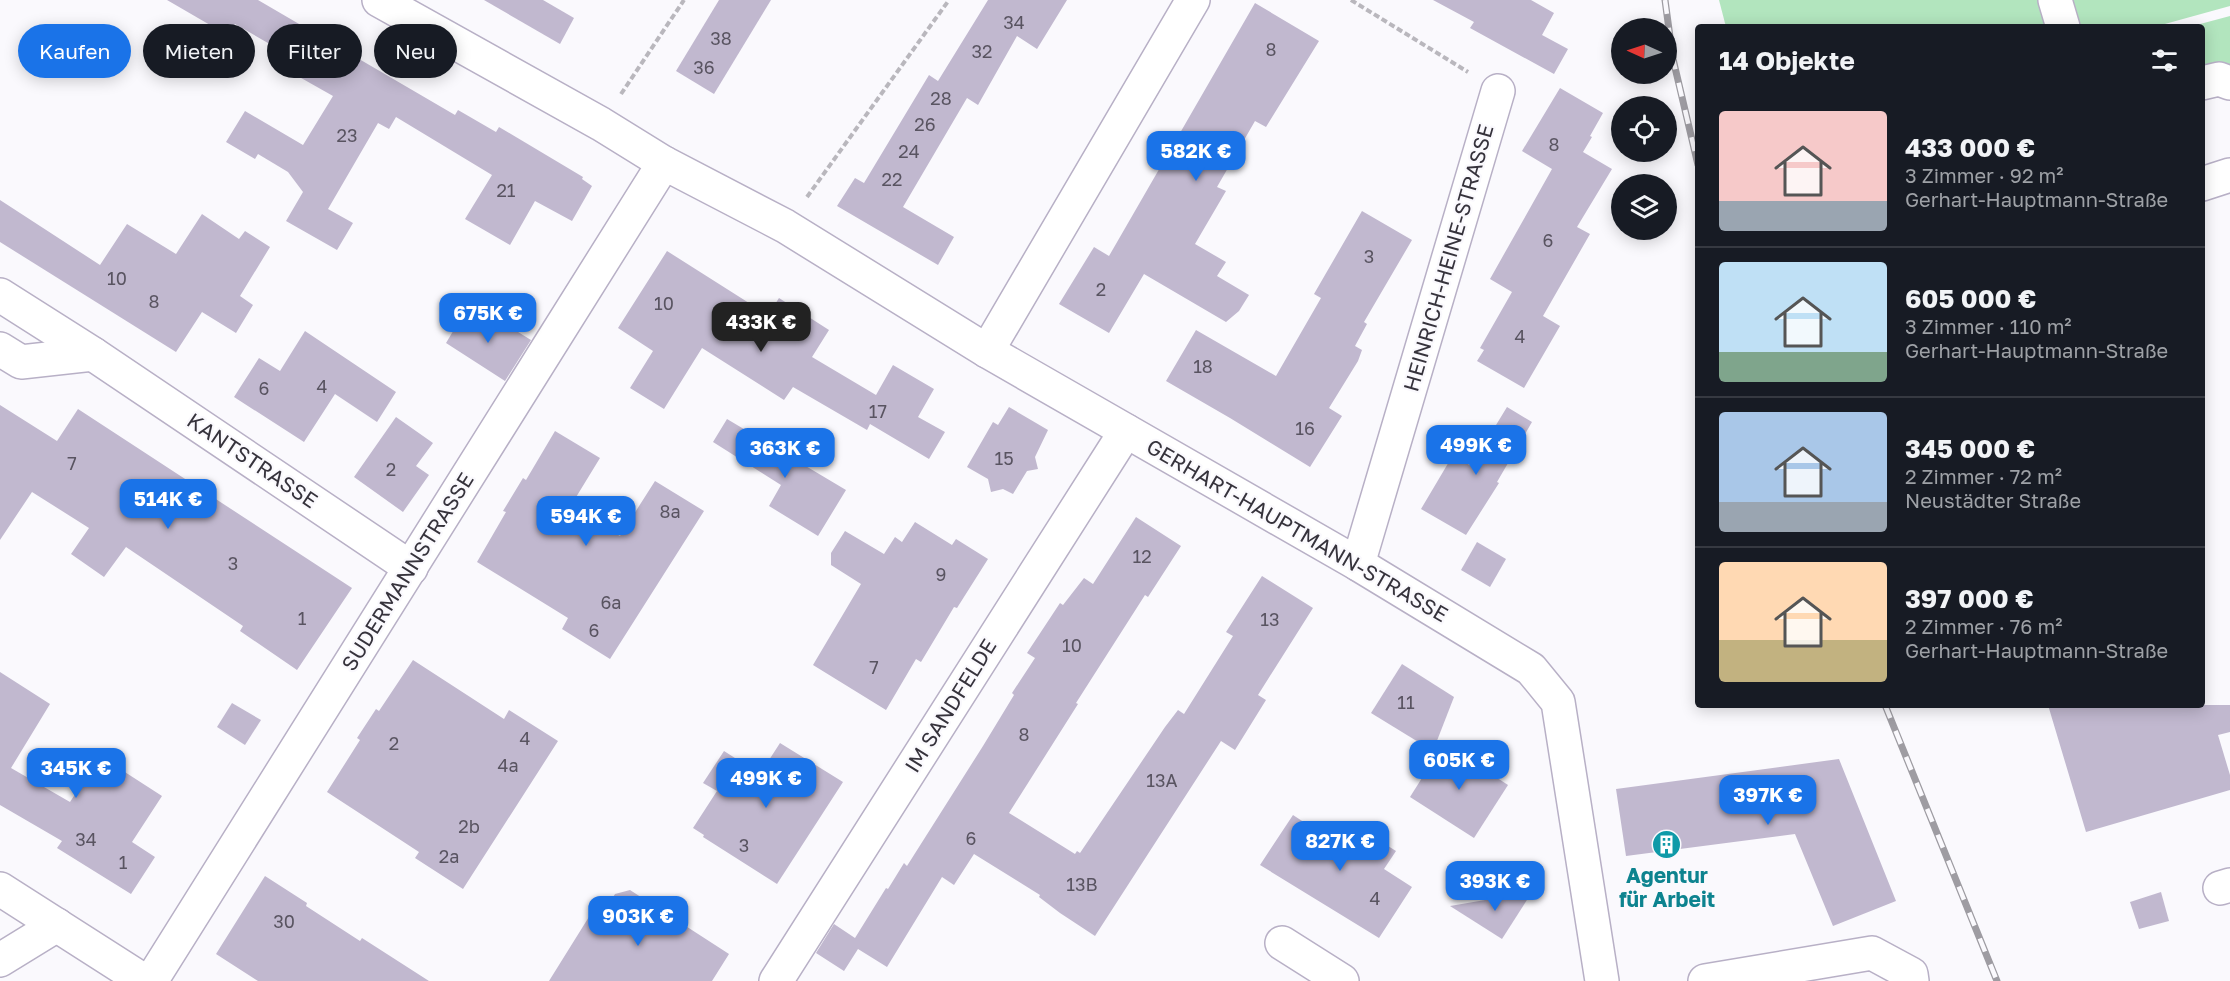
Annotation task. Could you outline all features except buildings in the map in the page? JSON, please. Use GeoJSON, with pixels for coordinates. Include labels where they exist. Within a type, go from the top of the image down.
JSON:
{"type":"FeatureCollection","features":[{"type":"Feature","properties":{"kind":"street","name":"GERHART-HAUPTMANN-STRASSE"},"geometry":{"type":"LineString","coordinates":[[380,0],[601,124],[664,163],[785,226],[987,351],[1359,564],[1531,669],[1557,702],[1602,981]]}},
{"type":"Feature","properties":{"kind":"street"},"geometry":{"type":"LineString","coordinates":[[987,351],[1193,0]]}},
{"type":"Feature","properties":{"kind":"street"},"geometry":{"type":"LineString","coordinates":[[2055,0],[2062,24]]}},
{"type":"Feature","properties":{"kind":"street"},"geometry":{"type":"LineString","coordinates":[[2205,81],[2219,79],[2230,83]]}},
{"type":"Feature","properties":{"kind":"street","name":"HEINRICH-HEINE-STRASSE"},"geometry":{"type":"LineString","coordinates":[[1359,564],[1498,90]]}},
{"type":"Feature","properties":{"kind":"street","name":"SUDERMANNSTRASSE"},"geometry":{"type":"LineString","coordinates":[[150,981],[664,163]]}},
{"type":"Feature","properties":{"kind":"street"},"geometry":{"type":"LineString","coordinates":[[2205,183],[2230,176]]}},
{"type":"Feature","properties":{"kind":"street","name":"KANTSTRASSE"},"geometry":{"type":"LineString","coordinates":[[0,295],[93,354],[411,568]]}},
{"type":"Feature","properties":{"kind":"street"},"geometry":{"type":"LineString","coordinates":[[0,349],[21,362],[93,354]]}},
{"type":"Feature","properties":{"kind":"street","name":"IM SANDFELDE"},"geometry":{"type":"LineString","coordinates":[[776,981],[1126,431]]}},
{"type":"Feature","properties":{"kind":"street"},"geometry":{"type":"LineString","coordinates":[[0,889],[144,981]]}},
{"type":"Feature","properties":{"kind":"street"},"geometry":{"type":"LineString","coordinates":[[0,960],[57,925]]}},
{"type":"Feature","properties":{"kind":"street"},"geometry":{"type":"LineString","coordinates":[[1282,943],[1342,981]]}},
{"type":"Feature","properties":{"kind":"street"},"geometry":{"type":"LineString","coordinates":[[1705,981],[1872,953],[1911,974],[1912,981]]}},
{"type":"Feature","properties":{"kind":"path"},"geometry":{"type":"LineString","coordinates":[[601,124],[684,0]]}},
{"type":"Feature","properties":{"kind":"path"},"geometry":{"type":"LineString","coordinates":[[785,226],[949,0]]}},
{"type":"Feature","properties":{"kind":"path"},"geometry":{"type":"LineString","coordinates":[[1351,0],[1498,90]]}},
{"type":"Feature","properties":{"kind":"green space"},"geometry":{"type":"Polygon","coordinates":[[[1719,0],[2230,0],[2230,6],[2165,24],[1725,24],[1719,0]]]}},
{"type":"Feature","properties":{"kind":"green space"},"geometry":{"type":"Polygon","coordinates":[[[2230,16],[2230,66],[2205,68],[2205,24],[2200,24],[2230,16]]]}},
{"type":"Feature","properties":{"kind":"railway"},"geometry":{"type":"LineString","coordinates":[[1665,0],[1673,59],[1695,152]]}},
{"type":"Feature","properties":{"kind":"railway"},"geometry":{"type":"LineString","coordinates":[[1886,708],[1997,981]]}},
{"type":"Feature","properties":{"kind":"place","name":"Agentur für Arbeit"},"geometry":{"type":"Point","coordinates":[1667,845]}}]}
